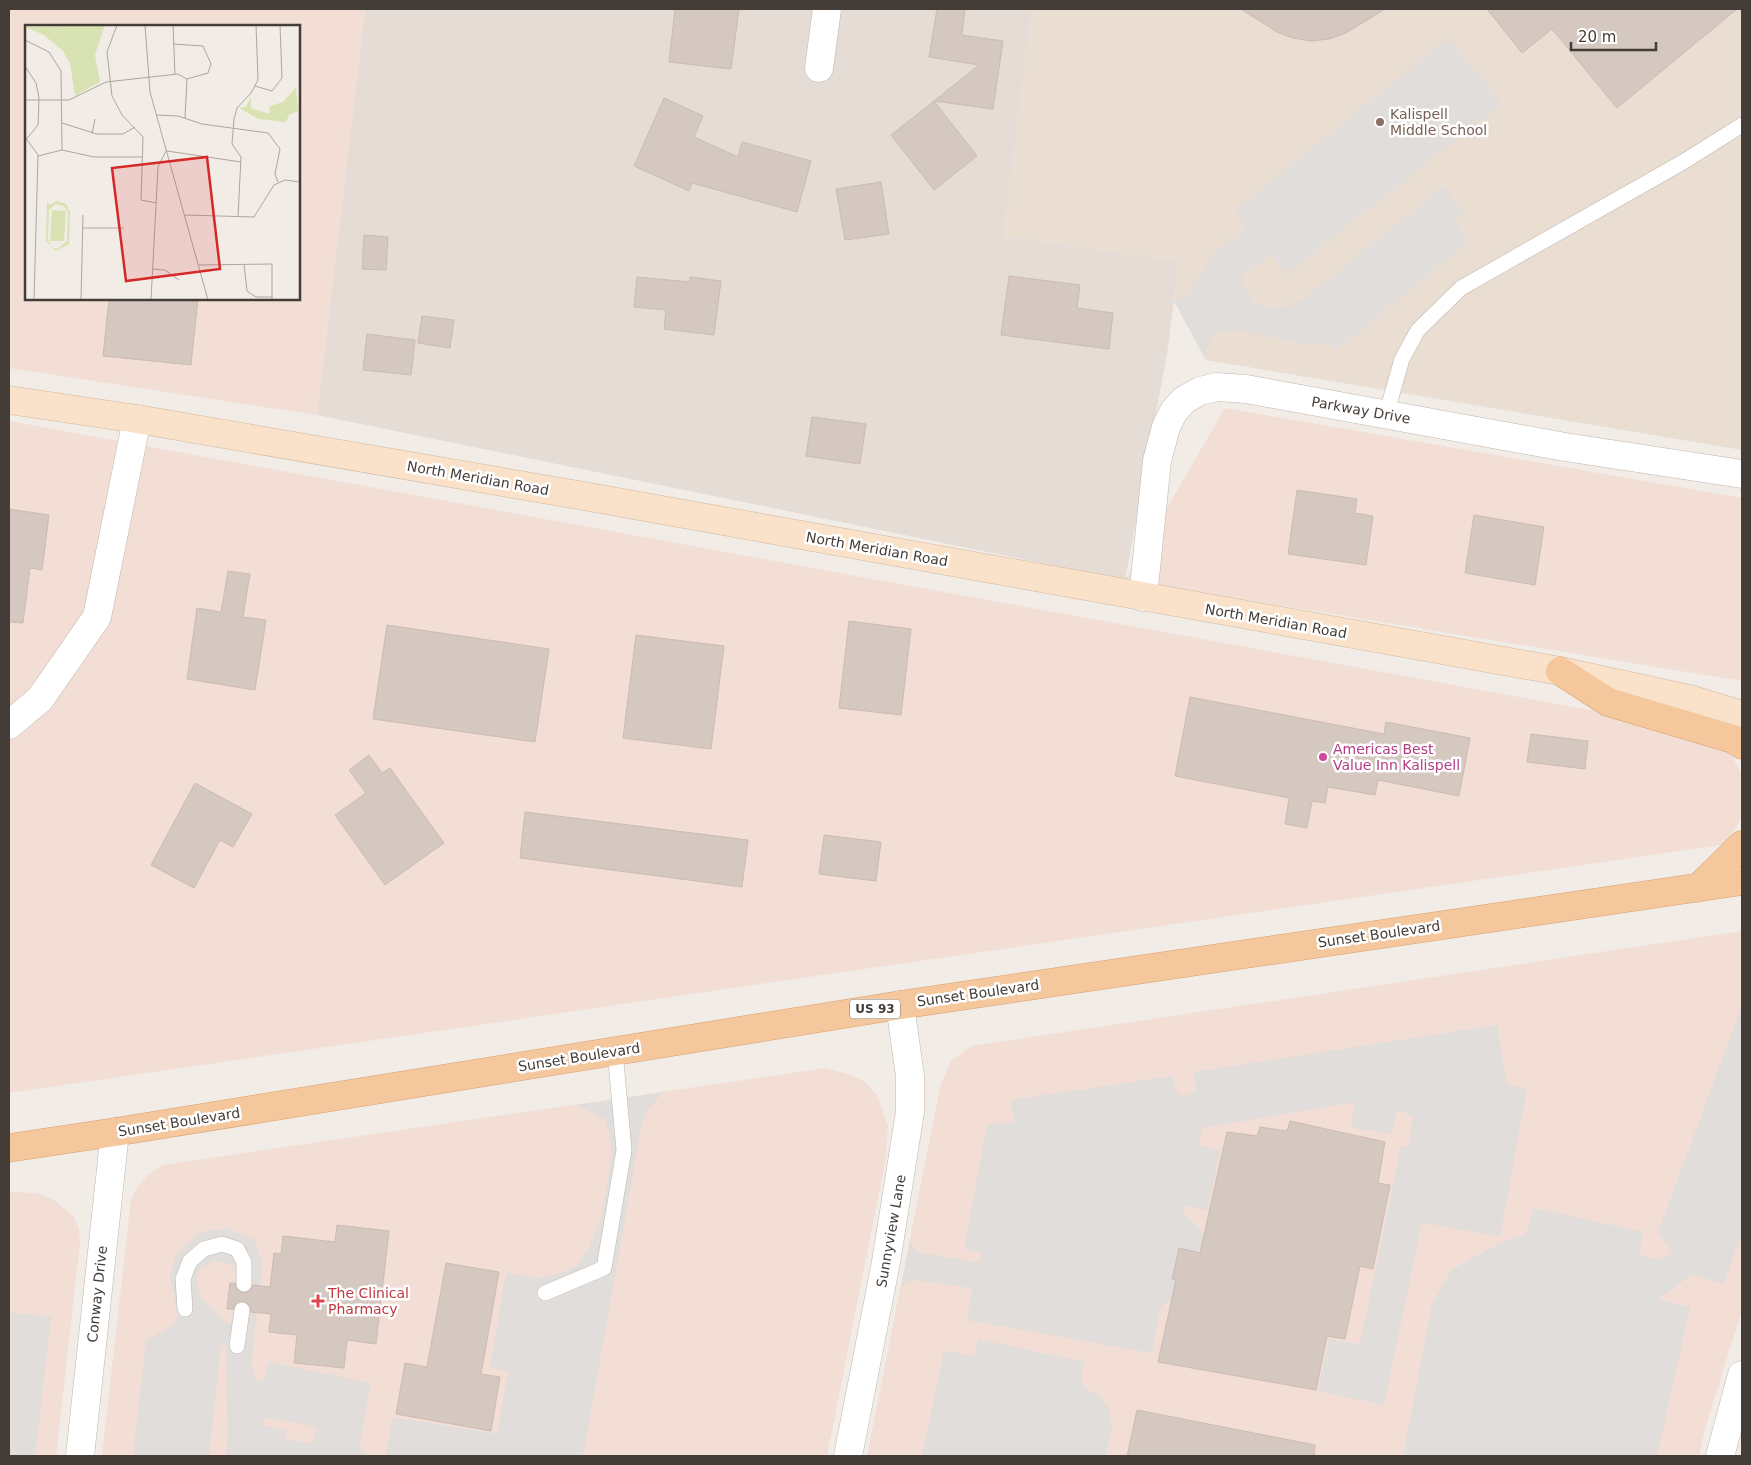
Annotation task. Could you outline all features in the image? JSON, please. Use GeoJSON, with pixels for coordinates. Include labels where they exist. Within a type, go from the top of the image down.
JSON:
{"type":"FeatureCollection","features":[{"type":"Feature","properties":{"kind":"main road","name":"North Meridian Road"},"geometry":{"type":"LineString","coordinates":[[9,400],[137,419],[578,495],[1560,671],[1689,699],[1742,715]]}},
{"type":"Feature","properties":{"kind":"main road"},"geometry":{"type":"LineString","coordinates":[[1560,671],[1608,702],[1733,740],[1742,745]]}},
{"type":"Feature","properties":{"kind":"main road"},"geometry":{"type":"LineString","coordinates":[[1698,888],[1742,845]]}},
{"type":"Feature","properties":{"kind":"main road","name":"Sunset Boulevard"},"geometry":{"type":"LineString","coordinates":[[9,1148],[900,1004],[1742,881]]}},
{"type":"Feature","properties":{"kind":"street"},"geometry":{"type":"LineString","coordinates":[[820,68],[827,9]]}},
{"type":"Feature","properties":{"kind":"street","name":"Parkway Drive"},"geometry":{"type":"LineString","coordinates":[[1143,597],[1157,461],[1166,427],[1174,411],[1184,400],[1200,391],[1217,387],[1246,388],[1565,447],[1742,474]]}},
{"type":"Feature","properties":{"kind":"street"},"geometry":{"type":"LineString","coordinates":[[9,725],[40,699],[97,617],[137,419]]}},
{"type":"Feature","properties":{"kind":"street","name":"Sunnyview Lane"},"geometry":{"type":"LineString","coordinates":[[848,1456],[886,1262],[910,1112],[910,1076],[900,1004]]}},
{"type":"Feature","properties":{"kind":"street","name":"Conway Drive"},"geometry":{"type":"LineString","coordinates":[[80,1456],[115,1132]]}},
{"type":"Feature","properties":{"kind":"street"},"geometry":{"type":"LineString","coordinates":[[1720,1456],[1742,1375]]}},
{"type":"Feature","properties":{"kind":"lane"},"geometry":{"type":"LineString","coordinates":[[1386,415],[1402,359],[1418,330],[1461,288],[1683,162],[1742,125]]}},
{"type":"Feature","properties":{"kind":"lane"},"geometry":{"type":"LineString","coordinates":[[545,1293],[604,1268],[624,1150],[615,1051]]}},
{"type":"Feature","properties":{"kind":"lane"},"geometry":{"type":"LineString","coordinates":[[185,1309],[183,1279],[190,1261],[204,1249],[222,1244],[237,1249],[244,1262],[244,1284]]}},
{"type":"Feature","properties":{"kind":"lane"},"geometry":{"type":"LineString","coordinates":[[237,1346],[242,1310]]}},
{"type":"Feature","properties":{"kind":"shaded area"},"geometry":{"type":"Polygon","coordinates":[[[9,9],[365,9],[317,415],[9,368],[9,9]]]}},
{"type":"Feature","properties":{"kind":"shaded area"},"geometry":{"type":"Polygon","coordinates":[[[365,9],[1032,9],[1004,236],[1179,261],[1167,354],[1125,580],[317,415],[365,9]]]}},
{"type":"Feature","properties":{"kind":"shaded area","name":"Kalispell Middle School"},"geometry":{"type":"Polygon","coordinates":[[[1032,9],[1742,9],[1742,450],[1206,360],[1174,301],[1179,261],[1004,236],[1032,9]]]}},
{"type":"Feature","properties":{"kind":"shaded area"},"geometry":{"type":"Polygon","coordinates":[[[1448,38],[1502,103],[1287,274],[1271,254],[1244,274],[1242,283],[1253,303],[1271,309],[1289,306],[1307,296],[1444,186],[1464,212],[1455,220],[1470,241],[1335,351],[1329,344],[1309,344],[1233,330],[1219,332],[1212,338],[1205,352],[1206,360],[1174,301],[1189,295],[1194,281],[1207,263],[1220,248],[1247,227],[1234,211],[1448,38]]]}},
{"type":"Feature","properties":{"kind":"shaded area"},"geometry":{"type":"Polygon","coordinates":[[[1225,408],[1742,498],[1742,681],[1125,580],[1225,408]]]}},
{"type":"Feature","properties":{"kind":"shaded area"},"geometry":{"type":"Polygon","coordinates":[[[9,421],[1612,714],[1727,747],[1742,775],[1742,816],[1727,844],[9,1093],[9,421]]]}},
{"type":"Feature","properties":{"kind":"shaded area"},"geometry":{"type":"Polygon","coordinates":[[[1742,931],[1742,1310],[1705,1429],[1699,1456],[867,1456],[941,1083],[951,1061],[971,1046],[1742,931]]]}},
{"type":"Feature","properties":{"kind":"shaded area"},"geometry":{"type":"Polygon","coordinates":[[[1742,1006],[1742,1233],[1723,1284],[1693,1274],[1658,1299],[1690,1307],[1657,1456],[1403,1456],[1432,1304],[1451,1270],[1497,1245],[1526,1233],[1534,1208],[1643,1232],[1639,1254],[1657,1260],[1665,1257],[1671,1251],[1658,1232],[1742,1006]]]}},
{"type":"Feature","properties":{"kind":"shaded area"},"geometry":{"type":"Polygon","coordinates":[[[1497,1025],[1507,1085],[1527,1088],[1500,1237],[1425,1223],[1421,1226],[1384,1405],[1318,1391],[1329,1339],[1360,1344],[1401,1146],[1408,1147],[1413,1119],[1405,1112],[1397,1110],[1392,1134],[1351,1127],[1355,1102],[1202,1128],[1198,1145],[1220,1150],[1208,1210],[1186,1206],[1182,1208],[1183,1212],[1201,1230],[1209,1250],[1187,1293],[1164,1304],[1160,1308],[1152,1353],[967,1320],[972,1288],[913,1280],[906,1282],[901,1288],[910,1241],[912,1247],[921,1253],[976,1262],[980,1261],[981,1253],[964,1249],[987,1125],[1014,1122],[1011,1100],[1173,1076],[1176,1091],[1179,1095],[1187,1096],[1196,1088],[1194,1072],[1497,1025]]]}},
{"type":"Feature","properties":{"kind":"shaded area"},"geometry":{"type":"Polygon","coordinates":[[[825,1068],[849,1074],[865,1082],[877,1095],[888,1127],[885,1163],[827,1456],[102,1456],[131,1199],[139,1185],[149,1174],[162,1165],[825,1068]]]}},
{"type":"Feature","properties":{"kind":"shaded area"},"geometry":{"type":"Polygon","coordinates":[[[663,1092],[648,1109],[642,1123],[583,1456],[386,1456],[393,1417],[497,1434],[508,1371],[490,1368],[506,1273],[540,1278],[576,1267],[589,1247],[602,1216],[612,1152],[608,1128],[606,1120],[577,1105],[663,1092]]]}},
{"type":"Feature","properties":{"kind":"shaded area"},"geometry":{"type":"Polygon","coordinates":[[[9,1192],[37,1193],[53,1199],[74,1217],[79,1229],[80,1242],[56,1456],[9,1456],[9,1192]]]}},
{"type":"Feature","properties":{"kind":"shaded area"},"geometry":{"type":"Polygon","coordinates":[[[228,1228],[254,1240],[263,1264],[251,1363],[256,1380],[264,1381],[268,1362],[371,1383],[360,1443],[362,1450],[367,1456],[225,1456],[228,1440],[227,1346],[221,1345],[209,1456],[133,1456],[146,1340],[172,1326],[178,1316],[170,1275],[177,1254],[199,1233],[228,1228]],[[215,1261],[200,1268],[196,1279],[200,1296],[226,1323],[230,1323],[237,1276],[232,1265],[215,1261]],[[265,1418],[262,1421],[264,1426],[286,1430],[285,1439],[308,1443],[314,1441],[316,1429],[314,1426],[265,1418]]]}},
{"type":"Feature","properties":{"kind":"shaded area"},"geometry":{"type":"Polygon","coordinates":[[[9,1312],[51,1317],[35,1456],[9,1456],[9,1312]]]}},
{"type":"Feature","properties":{"kind":"shaded area"},"geometry":{"type":"Polygon","coordinates":[[[978,1339],[1084,1362],[1081,1376],[1082,1383],[1087,1389],[1099,1395],[1109,1410],[1112,1427],[1106,1456],[922,1456],[944,1351],[975,1356],[978,1339]]]}},
{"type":"Feature","properties":{"kind":"building"},"geometry":{"type":"Polygon","coordinates":[[[675,9],[739,9],[731,69],[669,62],[675,9]]]}},
{"type":"Feature","properties":{"kind":"building"},"geometry":{"type":"Polygon","coordinates":[[[937,9],[965,9],[962,35],[1003,41],[993,109],[934,101],[979,65],[929,57],[937,9]]]}},
{"type":"Feature","properties":{"kind":"building"},"geometry":{"type":"Polygon","coordinates":[[[1241,9],[1385,9],[1346,33],[1329,39],[1311,41],[1293,38],[1277,32],[1241,9]]]}},
{"type":"Feature","properties":{"kind":"building"},"geometry":{"type":"Polygon","coordinates":[[[1487,9],[1737,9],[1617,108],[1552,29],[1522,53],[1487,9]]]}},
{"type":"Feature","properties":{"kind":"building"},"geometry":{"type":"Polygon","coordinates":[[[664,98],[703,116],[694,137],[738,157],[742,142],[811,161],[797,212],[692,183],[689,191],[634,166],[664,98]]]}},
{"type":"Feature","properties":{"kind":"building"},"geometry":{"type":"Polygon","coordinates":[[[934,101],[977,156],[934,190],[891,135],[934,101]]]}},
{"type":"Feature","properties":{"kind":"building"},"geometry":{"type":"Polygon","coordinates":[[[881,182],[889,234],[845,240],[836,189],[881,182]]]}},
{"type":"Feature","properties":{"kind":"building"},"geometry":{"type":"Polygon","coordinates":[[[364,235],[388,237],[386,270],[362,269],[364,235]]]}},
{"type":"Feature","properties":{"kind":"building"},"geometry":{"type":"Polygon","coordinates":[[[1009,276],[1080,285],[1077,308],[1113,313],[1109,349],[1001,335],[1009,276]]]}},
{"type":"Feature","properties":{"kind":"building"},"geometry":{"type":"Polygon","coordinates":[[[637,277],[690,282],[690,277],[721,281],[714,335],[664,329],[666,310],[634,307],[637,277]]]}},
{"type":"Feature","properties":{"kind":"building"},"geometry":{"type":"Polygon","coordinates":[[[109,300],[198,300],[191,365],[103,356],[109,300]]]}},
{"type":"Feature","properties":{"kind":"building"},"geometry":{"type":"Polygon","coordinates":[[[422,316],[454,320],[450,348],[418,343],[422,316]]]}},
{"type":"Feature","properties":{"kind":"building"},"geometry":{"type":"Polygon","coordinates":[[[367,334],[415,340],[411,375],[363,370],[367,334]]]}},
{"type":"Feature","properties":{"kind":"building"},"geometry":{"type":"Polygon","coordinates":[[[812,417],[866,424],[860,464],[806,456],[812,417]]]}},
{"type":"Feature","properties":{"kind":"building"},"geometry":{"type":"Polygon","coordinates":[[[1297,490],[1357,499],[1355,513],[1373,516],[1366,565],[1288,554],[1297,490]]]}},
{"type":"Feature","properties":{"kind":"building"},"geometry":{"type":"Polygon","coordinates":[[[9,509],[49,515],[42,570],[30,568],[23,623],[9,622],[9,509]]]}},
{"type":"Feature","properties":{"kind":"building"},"geometry":{"type":"Polygon","coordinates":[[[1474,515],[1544,527],[1535,585],[1465,573],[1474,515]]]}},
{"type":"Feature","properties":{"kind":"building"},"geometry":{"type":"Polygon","coordinates":[[[228,571],[250,574],[243,617],[266,620],[255,690],[187,679],[197,608],[221,612],[228,571]]]}},
{"type":"Feature","properties":{"kind":"building"},"geometry":{"type":"Polygon","coordinates":[[[849,621],[911,629],[901,715],[839,708],[849,621]]]}},
{"type":"Feature","properties":{"kind":"building"},"geometry":{"type":"Polygon","coordinates":[[[387,625],[549,649],[535,742],[373,719],[387,625]]]}},
{"type":"Feature","properties":{"kind":"building"},"geometry":{"type":"Polygon","coordinates":[[[636,635],[724,646],[711,749],[623,738],[636,635]]]}},
{"type":"Feature","properties":{"kind":"building","name":"Americas Best Value Inn Kalispell"},"geometry":{"type":"Polygon","coordinates":[[[1190,697],[1384,734],[1386,722],[1470,738],[1459,796],[1378,780],[1375,795],[1328,787],[1325,803],[1312,801],[1307,828],[1285,824],[1289,798],[1175,776],[1190,697]]]}},
{"type":"Feature","properties":{"kind":"building"},"geometry":{"type":"Polygon","coordinates":[[[1531,734],[1588,741],[1585,769],[1527,762],[1531,734]]]}},
{"type":"Feature","properties":{"kind":"building"},"geometry":{"type":"Polygon","coordinates":[[[369,755],[382,773],[390,768],[444,843],[385,885],[335,815],[366,793],[349,770],[369,755]]]}},
{"type":"Feature","properties":{"kind":"building"},"geometry":{"type":"Polygon","coordinates":[[[195,783],[252,814],[233,847],[220,840],[194,888],[151,865],[195,783]]]}},
{"type":"Feature","properties":{"kind":"building"},"geometry":{"type":"Polygon","coordinates":[[[525,812],[748,840],[742,887],[520,858],[525,812]]]}},
{"type":"Feature","properties":{"kind":"building"},"geometry":{"type":"Polygon","coordinates":[[[824,835],[881,842],[876,881],[819,874],[824,835]]]}},
{"type":"Feature","properties":{"kind":"building"},"geometry":{"type":"Polygon","coordinates":[[[1290,1121],[1385,1142],[1378,1183],[1390,1185],[1373,1269],[1360,1266],[1345,1339],[1327,1336],[1316,1390],[1158,1362],[1176,1280],[1172,1279],[1179,1248],[1200,1253],[1227,1132],[1257,1136],[1260,1127],[1287,1131],[1290,1121]]]}},
{"type":"Feature","properties":{"kind":"building"},"geometry":{"type":"Polygon","coordinates":[[[337,1225],[389,1231],[376,1344],[347,1340],[344,1368],[294,1363],[297,1335],[269,1332],[271,1314],[251,1312],[250,1306],[244,1301],[239,1301],[233,1309],[227,1309],[230,1283],[235,1283],[236,1289],[244,1293],[249,1292],[253,1285],[270,1287],[274,1253],[281,1254],[283,1236],[335,1242],[337,1225]]]}},
{"type":"Feature","properties":{"kind":"building"},"geometry":{"type":"Polygon","coordinates":[[[446,1263],[499,1272],[481,1374],[500,1377],[491,1431],[396,1414],[405,1363],[427,1367],[446,1263]]]}},
{"type":"Feature","properties":{"kind":"building"},"geometry":{"type":"Polygon","coordinates":[[[1137,1410],[1315,1445],[1314,1456],[1127,1456],[1137,1410]]]}},
{"type":"Feature","properties":{"kind":"place","name":"Kalispell Middle School"},"geometry":{"type":"Point","coordinates":[1380,122]}},
{"type":"Feature","properties":{"kind":"place","name":"Americas Best Value Inn Kalispell"},"geometry":{"type":"Point","coordinates":[1323,757]}},
{"type":"Feature","properties":{"kind":"place","name":"The Clinical Pharmacy"},"geometry":{"type":"Point","coordinates":[318,1301]}}]}
